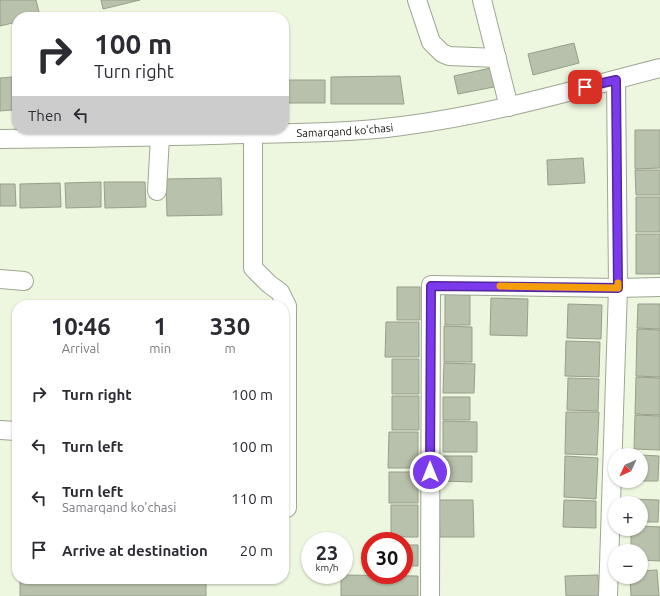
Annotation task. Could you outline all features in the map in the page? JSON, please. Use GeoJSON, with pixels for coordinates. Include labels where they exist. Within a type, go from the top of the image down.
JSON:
{"type":"FeatureCollection","features":[{"type":"Feature","properties":{"kind":"street"},"geometry":{"type":"LineString","coordinates":[[417,0],[431,42],[442,53],[449,56],[497,58]]}},
{"type":"Feature","properties":{"kind":"street"},"geometry":{"type":"LineString","coordinates":[[482,0],[509,106]]}},
{"type":"Feature","properties":{"kind":"street","name":"Samarqand ko'chasi"},"geometry":{"type":"LineString","coordinates":[[289,133],[335,132],[444,120],[509,106],[660,68]]}},
{"type":"Feature","properties":{"kind":"street"},"geometry":{"type":"LineString","coordinates":[[608,596],[618,288],[616,80]]}},
{"type":"Feature","properties":{"kind":"street","name":"Samarqand ko'chasi"},"geometry":{"type":"LineString","coordinates":[[0,139],[103,134]]}},
{"type":"Feature","properties":{"kind":"street","name":"Samarqand ko'chasi"},"geometry":{"type":"LineString","coordinates":[[133,134],[160,137],[253,134]]}},
{"type":"Feature","properties":{"kind":"street"},"geometry":{"type":"LineString","coordinates":[[253,134],[253,268],[269,284],[280,292],[283,300]]}},
{"type":"Feature","properties":{"kind":"street"},"geometry":{"type":"LineString","coordinates":[[157,191],[160,137]]}},
{"type":"Feature","properties":{"kind":"street"},"geometry":{"type":"LineString","coordinates":[[0,279],[24,281]]}},
{"type":"Feature","properties":{"kind":"street"},"geometry":{"type":"LineString","coordinates":[[430,596],[431,286],[660,287]]}},
{"type":"Feature","properties":{"kind":"street"},"geometry":{"type":"LineString","coordinates":[[0,430],[12,431]]}},
{"type":"Feature","properties":{"kind":"building"},"geometry":{"type":"Polygon","coordinates":[[[0,0],[36,0],[39,12],[12,12],[12,23],[0,26],[0,0]]]}},
{"type":"Feature","properties":{"kind":"building"},"geometry":{"type":"Polygon","coordinates":[[[101,0],[140,0],[103,9],[101,0]]]}},
{"type":"Feature","properties":{"kind":"building"},"geometry":{"type":"Polygon","coordinates":[[[574,43],[579,63],[533,75],[528,54],[574,43]]]}},
{"type":"Feature","properties":{"kind":"building"},"geometry":{"type":"Polygon","coordinates":[[[495,67],[499,86],[458,94],[454,76],[495,67]]]}},
{"type":"Feature","properties":{"kind":"building"},"geometry":{"type":"Polygon","coordinates":[[[400,76],[404,104],[331,104],[331,77],[400,76]]]}},
{"type":"Feature","properties":{"kind":"building"},"geometry":{"type":"Polygon","coordinates":[[[12,77],[12,110],[0,111],[0,78],[12,77]]]}},
{"type":"Feature","properties":{"kind":"building"},"geometry":{"type":"Polygon","coordinates":[[[289,80],[325,80],[325,103],[289,103],[289,80]]]}},
{"type":"Feature","properties":{"kind":"building"},"geometry":{"type":"Polygon","coordinates":[[[635,130],[660,130],[660,168],[635,169],[635,130]]]}},
{"type":"Feature","properties":{"kind":"building"},"geometry":{"type":"Polygon","coordinates":[[[583,158],[585,183],[548,185],[547,160],[583,158]]]}},
{"type":"Feature","properties":{"kind":"building"},"geometry":{"type":"Polygon","coordinates":[[[635,170],[660,170],[660,195],[636,195],[635,170]]]}},
{"type":"Feature","properties":{"kind":"building"},"geometry":{"type":"Polygon","coordinates":[[[221,178],[222,215],[167,216],[166,179],[221,178]]]}},
{"type":"Feature","properties":{"kind":"building"},"geometry":{"type":"Polygon","coordinates":[[[101,182],[101,207],[66,208],[65,183],[101,182]]]}},
{"type":"Feature","properties":{"kind":"building"},"geometry":{"type":"Polygon","coordinates":[[[104,182],[145,182],[146,207],[105,208],[104,182]]]}},
{"type":"Feature","properties":{"kind":"building"},"geometry":{"type":"Polygon","coordinates":[[[60,183],[61,207],[20,208],[20,184],[60,183]]]}},
{"type":"Feature","properties":{"kind":"building"},"geometry":{"type":"Polygon","coordinates":[[[0,184],[15,184],[16,206],[0,206],[0,184]]]}},
{"type":"Feature","properties":{"kind":"building"},"geometry":{"type":"Polygon","coordinates":[[[636,197],[660,197],[660,232],[636,232],[636,197]]]}},
{"type":"Feature","properties":{"kind":"building"},"geometry":{"type":"Polygon","coordinates":[[[636,234],[660,234],[660,274],[636,274],[636,234]]]}},
{"type":"Feature","properties":{"kind":"building"},"geometry":{"type":"Polygon","coordinates":[[[397,287],[420,287],[420,320],[397,320],[397,287]]]}},
{"type":"Feature","properties":{"kind":"building"},"geometry":{"type":"Polygon","coordinates":[[[445,294],[470,295],[470,325],[445,325],[445,294]]]}},
{"type":"Feature","properties":{"kind":"building"},"geometry":{"type":"Polygon","coordinates":[[[491,298],[528,299],[527,336],[490,335],[491,298]]]}},
{"type":"Feature","properties":{"kind":"building"},"geometry":{"type":"Polygon","coordinates":[[[568,304],[602,305],[601,339],[567,338],[568,304]]]}},
{"type":"Feature","properties":{"kind":"building"},"geometry":{"type":"Polygon","coordinates":[[[638,304],[660,304],[660,329],[637,328],[638,304]]]}},
{"type":"Feature","properties":{"kind":"building"},"geometry":{"type":"Polygon","coordinates":[[[386,322],[419,322],[419,357],[385,357],[386,322]]]}},
{"type":"Feature","properties":{"kind":"building"},"geometry":{"type":"Polygon","coordinates":[[[444,326],[472,327],[472,362],[444,362],[444,326]]]}},
{"type":"Feature","properties":{"kind":"building"},"geometry":{"type":"Polygon","coordinates":[[[637,329],[660,330],[660,377],[636,376],[637,329]]]}},
{"type":"Feature","properties":{"kind":"building"},"geometry":{"type":"Polygon","coordinates":[[[566,341],[600,342],[599,377],[565,376],[566,341]]]}},
{"type":"Feature","properties":{"kind":"building"},"geometry":{"type":"Polygon","coordinates":[[[392,359],[419,359],[419,394],[392,394],[392,359]]]}},
{"type":"Feature","properties":{"kind":"building"},"geometry":{"type":"Polygon","coordinates":[[[444,363],[475,364],[474,393],[443,393],[444,363]]]}},
{"type":"Feature","properties":{"kind":"building"},"geometry":{"type":"Polygon","coordinates":[[[636,377],[660,378],[660,415],[635,414],[636,377]]]}},
{"type":"Feature","properties":{"kind":"building"},"geometry":{"type":"Polygon","coordinates":[[[568,378],[599,379],[598,411],[567,410],[568,378]]]}},
{"type":"Feature","properties":{"kind":"building"},"geometry":{"type":"Polygon","coordinates":[[[392,396],[419,396],[419,430],[392,430],[392,396]]]}},
{"type":"Feature","properties":{"kind":"building"},"geometry":{"type":"Polygon","coordinates":[[[443,397],[470,397],[470,420],[443,420],[443,397]]]}},
{"type":"Feature","properties":{"kind":"building"},"geometry":{"type":"Polygon","coordinates":[[[566,412],[599,412],[597,455],[565,454],[566,412]]]}},
{"type":"Feature","properties":{"kind":"building"},"geometry":{"type":"Polygon","coordinates":[[[635,415],[660,416],[660,450],[634,448],[635,415]]]}},
{"type":"Feature","properties":{"kind":"building"},"geometry":{"type":"Polygon","coordinates":[[[443,421],[477,422],[477,452],[443,452],[443,421]]]}},
{"type":"Feature","properties":{"kind":"building"},"geometry":{"type":"Polygon","coordinates":[[[389,432],[418,432],[418,468],[388,468],[389,432]]]}},
{"type":"Feature","properties":{"kind":"building"},"geometry":{"type":"Polygon","coordinates":[[[648,455],[659,456],[658,481],[648,481],[648,455]]]}},
{"type":"Feature","properties":{"kind":"building"},"geometry":{"type":"Polygon","coordinates":[[[443,456],[472,456],[472,482],[442,481],[443,456]]]}},
{"type":"Feature","properties":{"kind":"building"},"geometry":{"type":"Polygon","coordinates":[[[565,456],[598,458],[596,499],[564,497],[565,456]]]}},
{"type":"Feature","properties":{"kind":"building"},"geometry":{"type":"Polygon","coordinates":[[[389,472],[418,472],[418,503],[389,503],[389,472]]]}},
{"type":"Feature","properties":{"kind":"building"},"geometry":{"type":"Polygon","coordinates":[[[439,500],[473,500],[474,537],[440,537],[439,500]]]}},
{"type":"Feature","properties":{"kind":"building"},"geometry":{"type":"Polygon","coordinates":[[[564,500],[596,501],[596,528],[563,527],[564,500]]]}},
{"type":"Feature","properties":{"kind":"building"},"geometry":{"type":"Polygon","coordinates":[[[648,500],[659,500],[658,522],[648,522],[648,500]]]}},
{"type":"Feature","properties":{"kind":"building"},"geometry":{"type":"Polygon","coordinates":[[[391,505],[418,505],[418,537],[413,537],[413,532],[391,532],[391,505]]]}},
{"type":"Feature","properties":{"kind":"building"},"geometry":{"type":"Polygon","coordinates":[[[648,526],[660,527],[660,561],[648,560],[648,544],[631,544],[631,536],[648,536],[648,526]]]}},
{"type":"Feature","properties":{"kind":"building"},"geometry":{"type":"Polygon","coordinates":[[[413,545],[418,545],[418,566],[413,566],[413,545]]]}},
{"type":"Feature","properties":{"kind":"building"},"geometry":{"type":"Polygon","coordinates":[[[657,570],[659,596],[631,596],[630,584],[648,584],[648,571],[657,570]]]}},
{"type":"Feature","properties":{"kind":"building"},"geometry":{"type":"Polygon","coordinates":[[[353,575],[361,575],[361,584],[413,584],[413,576],[418,576],[418,596],[341,596],[341,584],[353,584],[353,575]]]}},
{"type":"Feature","properties":{"kind":"building"},"geometry":{"type":"Polygon","coordinates":[[[598,575],[599,596],[566,596],[565,576],[598,575]]]}},
{"type":"Feature","properties":{"kind":"building"},"geometry":{"type":"Polygon","coordinates":[[[20,584],[206,584],[206,596],[20,596],[20,584]]]}},
{"type":"Feature","properties":{"kind":"slow traffic"},"geometry":{"type":"LineString","coordinates":[[500,286],[618,288],[618,283]]}},
{"type":"Feature","properties":{"kind":"route"},"geometry":{"type":"LineString","coordinates":[[430,472],[431,286],[618,288],[616,80],[585,87]]}}]}
